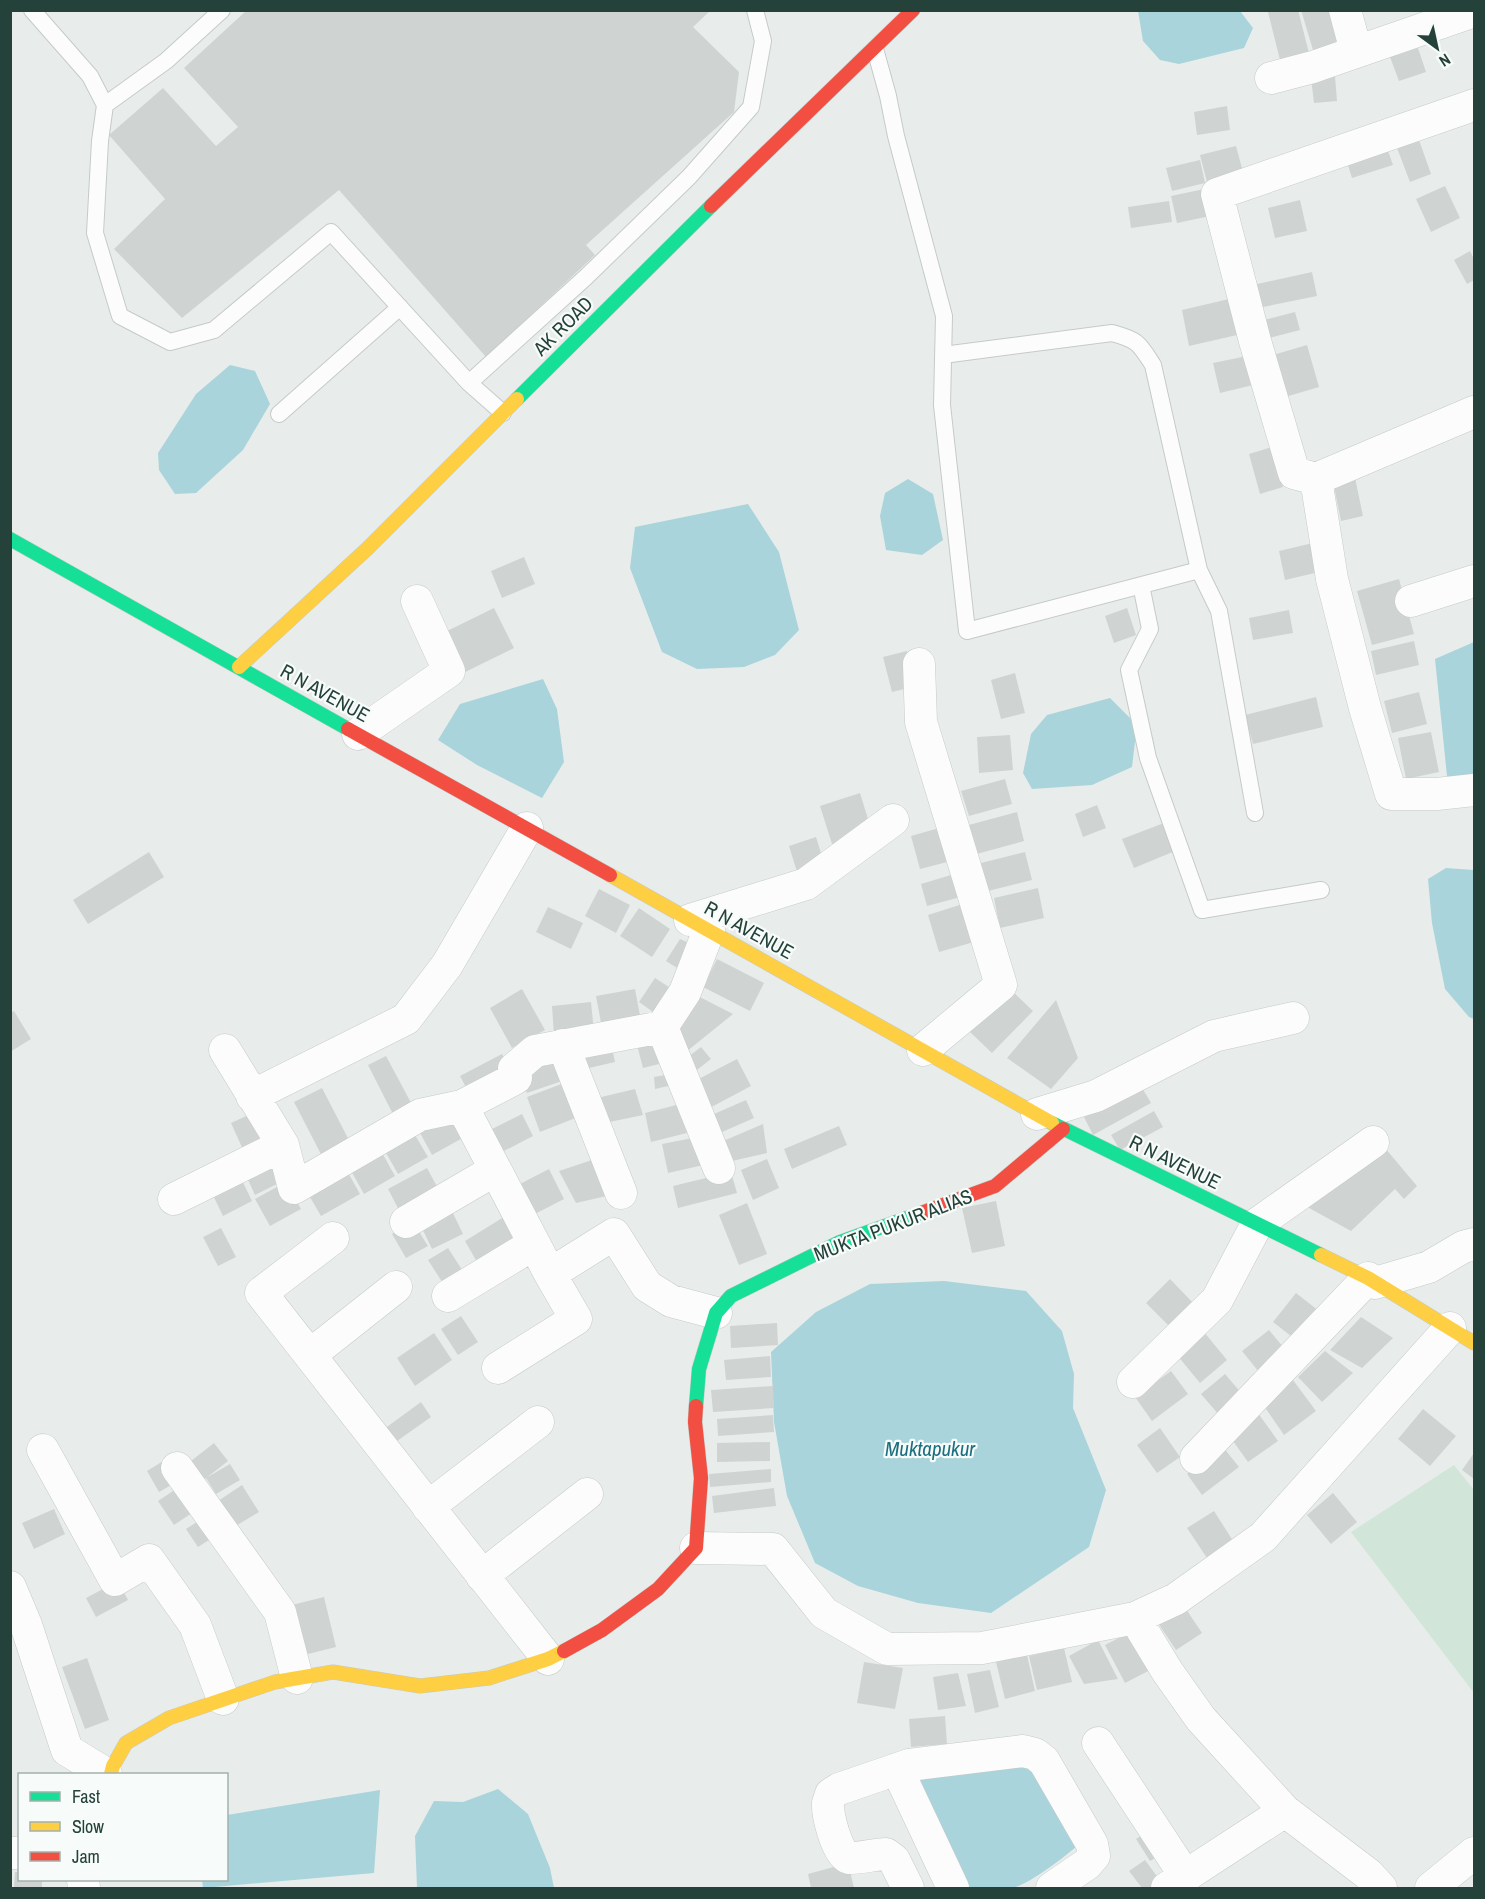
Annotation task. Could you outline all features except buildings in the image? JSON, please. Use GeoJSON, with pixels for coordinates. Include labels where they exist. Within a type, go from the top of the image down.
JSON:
{"type":"FeatureCollection","features":[{"type":"Feature","properties":{"kind":"street","name":"AK ROAD"},"geometry":{"type":"LineString","coordinates":[[239,667],[368,548],[745,171],[914,10]]}},
{"type":"Feature","properties":{"kind":"street"},"geometry":{"type":"LineString","coordinates":[[1345,10],[1356,51]]}},
{"type":"Feature","properties":{"kind":"street"},"geometry":{"type":"LineString","coordinates":[[1271,78],[1313,67],[1468,12]]}},
{"type":"Feature","properties":{"kind":"street"},"geometry":{"type":"LineString","coordinates":[[1474,105],[1217,194],[1255,341],[1294,473],[1316,479],[1474,412]]}},
{"type":"Feature","properties":{"kind":"street"},"geometry":{"type":"LineString","coordinates":[[1316,479],[1332,579],[1365,708],[1391,794],[1437,794],[1474,790]]}},
{"type":"Feature","properties":{"kind":"street","name":"R N AVENUE"},"geometry":{"type":"LineString","coordinates":[[10,539],[1050,1121],[1371,1281],[1462,1336]]}},
{"type":"Feature","properties":{"kind":"street"},"geometry":{"type":"LineString","coordinates":[[1411,601],[1474,581]]}},
{"type":"Feature","properties":{"kind":"street"},"geometry":{"type":"LineString","coordinates":[[358,734],[448,671],[417,601]]}},
{"type":"Feature","properties":{"kind":"street"},"geometry":{"type":"LineString","coordinates":[[919,664],[921,722],[1001,984],[923,1050]]}},
{"type":"Feature","properties":{"kind":"street"},"geometry":{"type":"LineString","coordinates":[[225,1050],[283,1145],[294,1188],[420,1115],[462,1106],[516,1078],[514,1069],[535,1052],[662,1028],[685,992],[699,925],[806,884],[893,820]]}},
{"type":"Feature","properties":{"kind":"street"},"geometry":{"type":"LineString","coordinates":[[252,1096],[406,1019],[447,964],[527,828]]}},
{"type":"Feature","properties":{"kind":"street"},"geometry":{"type":"LineString","coordinates":[[1050,1121],[1214,1036],[1293,1018]]}},
{"type":"Feature","properties":{"kind":"street"},"geometry":{"type":"LineString","coordinates":[[662,1028],[719,1168]]}},
{"type":"Feature","properties":{"kind":"street"},"geometry":{"type":"LineString","coordinates":[[563,1045],[621,1193]]}},
{"type":"Feature","properties":{"kind":"street"},"geometry":{"type":"LineString","coordinates":[[462,1106],[576,1319],[498,1368]]}},
{"type":"Feature","properties":{"kind":"street","name":"MUKTA PUKUR ALIAS"},"geometry":{"type":"LineString","coordinates":[[696,1548],[701,1478],[695,1422],[699,1369],[716,1313],[731,1296],[840,1242],[995,1186],[1050,1121]]}},
{"type":"Feature","properties":{"kind":"street"},"geometry":{"type":"LineString","coordinates":[[1133,1382],[1217,1300],[1257,1224],[1373,1142]]}},
{"type":"Feature","properties":{"kind":"street"},"geometry":{"type":"LineString","coordinates":[[174,1199],[283,1145]]}},
{"type":"Feature","properties":{"kind":"street"},"geometry":{"type":"LineString","coordinates":[[406,1222],[495,1170]]}},
{"type":"Feature","properties":{"kind":"street"},"geometry":{"type":"LineString","coordinates":[[550,1274],[614,1234],[647,1286],[671,1301],[716,1313]]}},
{"type":"Feature","properties":{"kind":"street"},"geometry":{"type":"LineString","coordinates":[[333,1238],[261,1293],[548,1659]]}},
{"type":"Feature","properties":{"kind":"street"},"geometry":{"type":"LineString","coordinates":[[448,1296],[534,1244]]}},
{"type":"Feature","properties":{"kind":"street"},"geometry":{"type":"LineString","coordinates":[[1196,1458],[1371,1281],[1428,1267],[1474,1244]]}},
{"type":"Feature","properties":{"kind":"street"},"geometry":{"type":"LineString","coordinates":[[310,1355],[396,1287]]}},
{"type":"Feature","properties":{"kind":"street"},"geometry":{"type":"LineString","coordinates":[[111,1773],[126,1743],[169,1718],[275,1682],[333,1672],[420,1686],[489,1678],[548,1659],[602,1629],[658,1589],[696,1548],[773,1549],[824,1613],[887,1648],[982,1648],[1135,1618],[1176,1599],[1263,1537],[1462,1336]]}},
{"type":"Feature","properties":{"kind":"street"},"geometry":{"type":"LineString","coordinates":[[428,1507],[538,1422]]}},
{"type":"Feature","properties":{"kind":"street"},"geometry":{"type":"LineString","coordinates":[[44,1450],[115,1580],[149,1560],[195,1625],[223,1699]]}},
{"type":"Feature","properties":{"kind":"street"},"geometry":{"type":"LineString","coordinates":[[177,1468],[280,1612],[297,1678]]}},
{"type":"Feature","properties":{"kind":"street"},"geometry":{"type":"LineString","coordinates":[[482,1576],[587,1494]]}},
{"type":"Feature","properties":{"kind":"street"},"geometry":{"type":"LineString","coordinates":[[10,1587],[26,1625],[67,1750],[104,1773]]}},
{"type":"Feature","properties":{"kind":"street"},"geometry":{"type":"LineString","coordinates":[[1135,1618],[1167,1671],[1201,1719],[1286,1811],[1368,1874],[1381,1888]]}},
{"type":"Feature","properties":{"kind":"street"},"geometry":{"type":"LineString","coordinates":[[1098,1743],[1177,1883],[1286,1811]]}},
{"type":"Feature","properties":{"kind":"street"},"geometry":{"type":"LineString","coordinates":[[908,1888],[894,1860],[886,1854],[865,1855],[851,1859],[845,1856],[836,1842],[828,1805],[831,1794],[838,1789],[909,1765],[1023,1751],[1035,1754],[1044,1761],[1092,1844],[1094,1856],[1087,1864],[1052,1888]]}},
{"type":"Feature","properties":{"kind":"street"},"geometry":{"type":"LineString","coordinates":[[897,1769],[953,1888]]}},
{"type":"Feature","properties":{"kind":"street"},"geometry":{"type":"LineString","coordinates":[[1431,1888],[1474,1853]]}},
{"type":"Feature","properties":{"kind":"lane"},"geometry":{"type":"LineString","coordinates":[[32,10],[90,76],[105,105],[100,141],[95,233],[120,316],[170,342],[214,330],[331,232],[469,382],[503,413]]}},
{"type":"Feature","properties":{"kind":"lane"},"geometry":{"type":"LineString","coordinates":[[105,105],[166,61],[222,10]]}},
{"type":"Feature","properties":{"kind":"lane"},"geometry":{"type":"LineString","coordinates":[[469,382],[586,277],[680,185],[751,107],[763,41],[755,10]]}},
{"type":"Feature","properties":{"kind":"lane"},"geometry":{"type":"LineString","coordinates":[[888,10],[894,30]]}},
{"type":"Feature","properties":{"kind":"lane"},"geometry":{"type":"LineString","coordinates":[[875,49],[944,316],[942,405],[967,632],[1200,570]]}},
{"type":"Feature","properties":{"kind":"lane"},"geometry":{"type":"LineString","coordinates":[[279,414],[400,307]]}},
{"type":"Feature","properties":{"kind":"lane"},"geometry":{"type":"LineString","coordinates":[[943,355],[1112,333],[1132,338],[1144,350],[1153,365],[1200,570],[1219,611],[1255,813]]}},
{"type":"Feature","properties":{"kind":"lane"},"geometry":{"type":"LineString","coordinates":[[1141,585],[1150,629],[1129,670],[1148,758],[1202,910],[1321,890]]}},
{"type":"Feature","properties":{"kind":"green space"},"geometry":{"type":"Polygon","coordinates":[[[1454,1465],[1474,1490],[1474,1693],[1351,1532],[1454,1465]]]}},
{"type":"Feature","properties":{"kind":"water"},"geometry":{"type":"Polygon","coordinates":[[[1138,11],[1240,11],[1253,28],[1244,48],[1179,64],[1160,60],[1143,41],[1138,11]]]}},
{"type":"Feature","properties":{"kind":"water"},"geometry":{"type":"Polygon","coordinates":[[[230,365],[255,371],[270,404],[243,450],[196,493],[175,494],[159,470],[158,453],[196,394],[230,365]]]}},
{"type":"Feature","properties":{"kind":"water"},"geometry":{"type":"Polygon","coordinates":[[[908,479],[933,494],[943,540],[922,555],[886,550],[880,516],[885,493],[908,479]]]}},
{"type":"Feature","properties":{"kind":"water"},"geometry":{"type":"Polygon","coordinates":[[[748,504],[779,552],[799,630],[775,655],[744,667],[697,669],[662,652],[630,568],[635,527],[748,504]]]}},
{"type":"Feature","properties":{"kind":"water"},"geometry":{"type":"Polygon","coordinates":[[[1474,642],[1474,781],[1465,784],[1447,776],[1435,659],[1474,642]]]}},
{"type":"Feature","properties":{"kind":"water"},"geometry":{"type":"Polygon","coordinates":[[[543,679],[557,709],[564,762],[542,798],[477,765],[438,740],[460,704],[543,679]]]}},
{"type":"Feature","properties":{"kind":"water"},"geometry":{"type":"Polygon","coordinates":[[[1110,698],[1137,725],[1132,767],[1092,785],[1032,789],[1023,773],[1031,734],[1047,715],[1110,698]]]}},
{"type":"Feature","properties":{"kind":"water"},"geometry":{"type":"Polygon","coordinates":[[[1446,868],[1474,870],[1474,1019],[1469,1017],[1445,989],[1432,923],[1428,879],[1446,868]]]}},
{"type":"Feature","properties":{"kind":"water","name":"Muktapukur"},"geometry":{"type":"Polygon","coordinates":[[[944,1281],[1026,1291],[1062,1331],[1074,1374],[1073,1408],[1106,1490],[1089,1547],[991,1613],[918,1603],[858,1586],[815,1563],[787,1496],[774,1422],[771,1352],[816,1312],[870,1284],[944,1281]]]}},
{"type":"Feature","properties":{"kind":"water"},"geometry":{"type":"Polygon","coordinates":[[[1048,1757],[1092,1833],[1054,1865],[1021,1885],[1002,1889],[970,1888],[953,1869],[914,1791],[925,1765],[1048,1757]]]}},
{"type":"Feature","properties":{"kind":"water"},"geometry":{"type":"Polygon","coordinates":[[[498,1789],[528,1814],[550,1868],[554,1888],[417,1888],[415,1836],[434,1801],[463,1802],[498,1789]]]}},
{"type":"Feature","properties":{"kind":"water"},"geometry":{"type":"Polygon","coordinates":[[[380,1790],[374,1873],[203,1888],[202,1881],[228,1881],[228,1815],[380,1790]]]}},
{"type":"Feature","properties":{"kind":"traffic: fast"},"geometry":{"type":"LineString","coordinates":[[517,399],[711,206]]}},
{"type":"Feature","properties":{"kind":"traffic: fast"},"geometry":{"type":"LineString","coordinates":[[10,539],[348,729]]}},
{"type":"Feature","properties":{"kind":"traffic: fast"},"geometry":{"type":"LineString","coordinates":[[1052,1123],[1321,1255]]}},
{"type":"Feature","properties":{"kind":"traffic: fast"},"geometry":{"type":"LineString","coordinates":[[696,1406],[699,1369],[716,1313],[731,1296],[840,1242],[921,1213]]}},
{"type":"Feature","properties":{"kind":"traffic: slow"},"geometry":{"type":"LineString","coordinates":[[239,667],[368,548],[517,399]]}},
{"type":"Feature","properties":{"kind":"traffic: slow"},"geometry":{"type":"LineString","coordinates":[[610,875],[1052,1123]]}},
{"type":"Feature","properties":{"kind":"traffic: slow"},"geometry":{"type":"LineString","coordinates":[[1321,1255],[1368,1278],[1474,1343]]}},
{"type":"Feature","properties":{"kind":"traffic: slow"},"geometry":{"type":"LineString","coordinates":[[111,1773],[126,1743],[169,1718],[275,1682],[333,1672],[420,1686],[489,1678],[548,1659],[564,1651]]}},
{"type":"Feature","properties":{"kind":"traffic: jam"},"geometry":{"type":"LineString","coordinates":[[711,206],[913,10]]}},
{"type":"Feature","properties":{"kind":"traffic: jam"},"geometry":{"type":"LineString","coordinates":[[348,729],[610,875]]}},
{"type":"Feature","properties":{"kind":"traffic: jam"},"geometry":{"type":"LineString","coordinates":[[921,1213],[995,1186],[1063,1129]]}},
{"type":"Feature","properties":{"kind":"traffic: jam"},"geometry":{"type":"LineString","coordinates":[[564,1651],[602,1630],[658,1589],[696,1548],[701,1478],[695,1422],[696,1406]]}}]}
